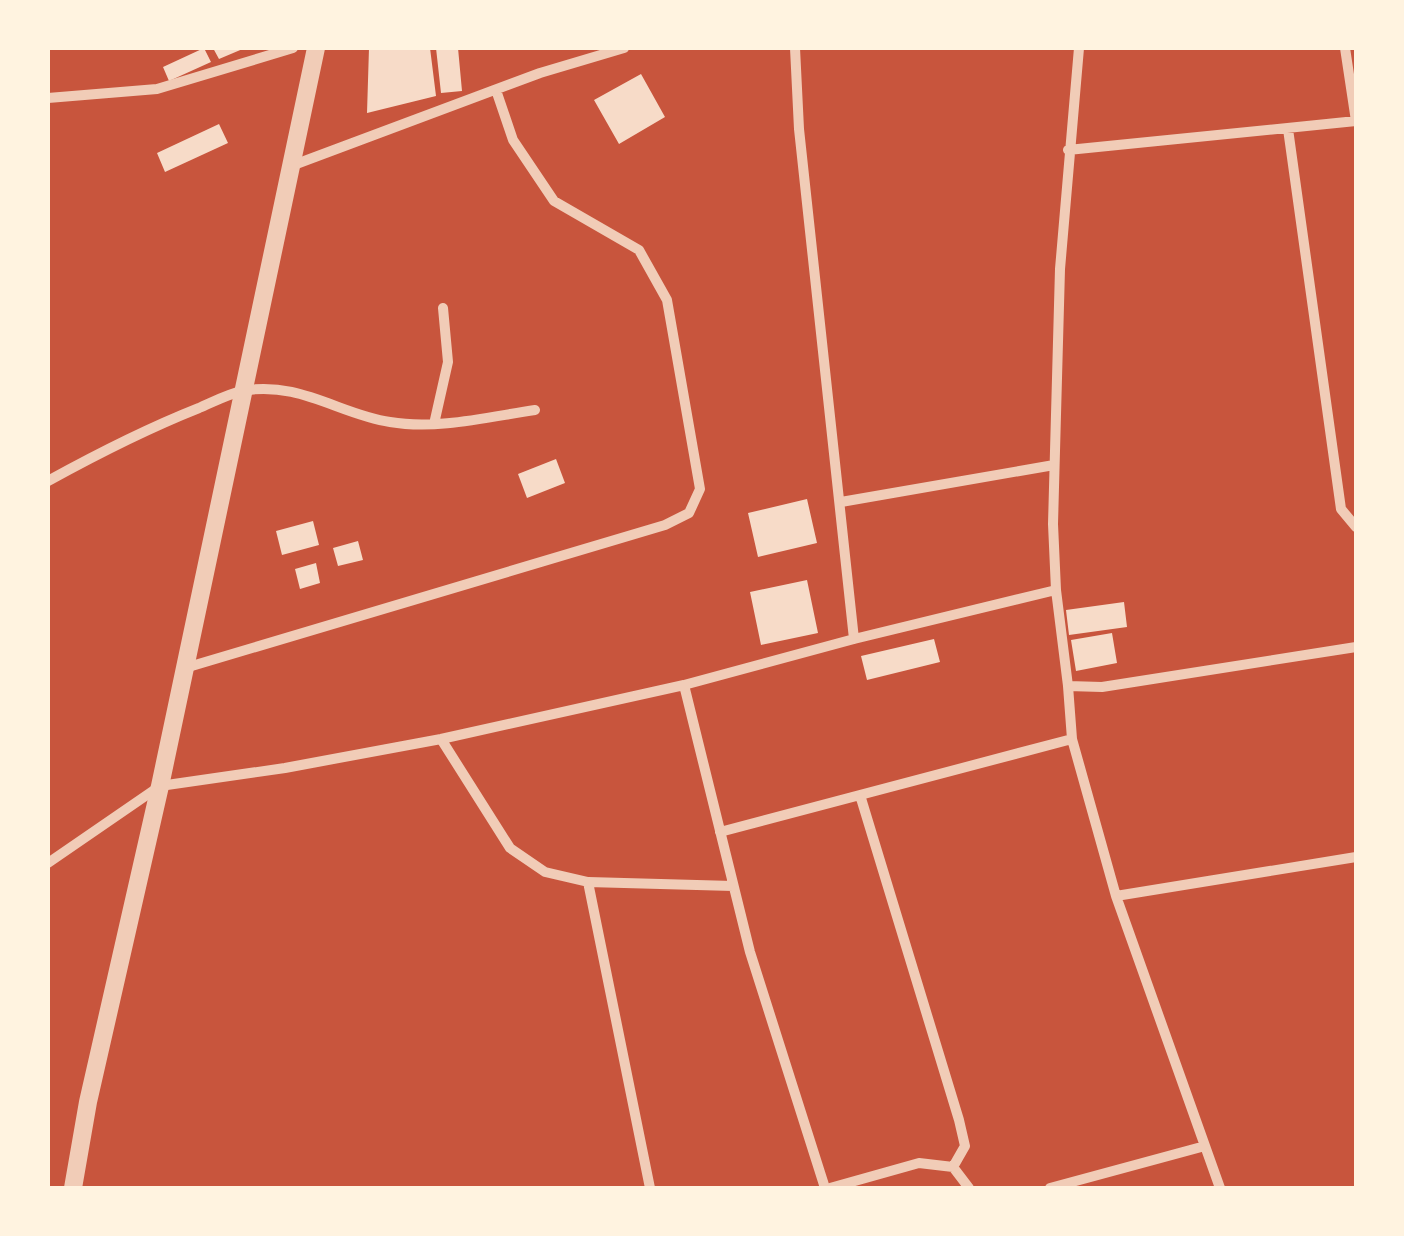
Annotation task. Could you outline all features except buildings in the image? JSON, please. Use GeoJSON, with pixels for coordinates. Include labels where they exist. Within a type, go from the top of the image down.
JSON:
{"type":"FeatureCollection","features":[{"type":"Feature","properties":{"kind":"street"},"geometry":{"type":"LineString","coordinates":[[48,98],[157,88],[292,48]]}},
{"type":"Feature","properties":{"kind":"street"},"geometry":{"type":"LineString","coordinates":[[73,1188],[88,1102],[160,786],[316,48]]}},
{"type":"Feature","properties":{"kind":"street"},"geometry":{"type":"LineString","coordinates":[[290,166],[496,90],[624,48]]}},
{"type":"Feature","properties":{"kind":"street"},"geometry":{"type":"LineString","coordinates":[[795,48],[854,639]]}},
{"type":"Feature","properties":{"kind":"street"},"geometry":{"type":"LineString","coordinates":[[1079,48],[1060,270],[1054,465],[1056,590],[1072,739],[1116,896],[1220,1188]]}},
{"type":"Feature","properties":{"kind":"street"},"geometry":{"type":"LineString","coordinates":[[1068,150],[1356,121],[1345,48]]}},
{"type":"Feature","properties":{"kind":"street"},"geometry":{"type":"LineString","coordinates":[[184,669],[664,526],[690,513],[700,489],[667,300],[638,250],[554,201],[513,140],[496,90]]}},
{"type":"Feature","properties":{"kind":"street"},"geometry":{"type":"LineString","coordinates":[[1288,129],[1341,509],[1356,527]]}},
{"type":"Feature","properties":{"kind":"street"},"geometry":{"type":"LineString","coordinates":[[434,424],[448,362],[443,308]]}},
{"type":"Feature","properties":{"kind":"street"},"geometry":{"type":"LineString","coordinates":[[48,481],[136,433],[242,391],[278,390],[324,399],[386,422],[434,424],[535,410]]}},
{"type":"Feature","properties":{"kind":"street"},"geometry":{"type":"LineString","coordinates":[[841,502],[1054,465]]}},
{"type":"Feature","properties":{"kind":"street"},"geometry":{"type":"LineString","coordinates":[[48,863],[160,786],[441,739],[684,685],[1056,590]]}},
{"type":"Feature","properties":{"kind":"street"},"geometry":{"type":"LineString","coordinates":[[1068,686],[1102,687],[1356,647]]}},
{"type":"Feature","properties":{"kind":"street"},"geometry":{"type":"LineString","coordinates":[[684,685],[750,952],[828,1188],[919,1163],[952,1167],[969,1188]]}},
{"type":"Feature","properties":{"kind":"street"},"geometry":{"type":"LineString","coordinates":[[441,739],[510,848],[544,872],[588,882],[733,886]]}},
{"type":"Feature","properties":{"kind":"street"},"geometry":{"type":"LineString","coordinates":[[720,832],[1072,739]]}},
{"type":"Feature","properties":{"kind":"street"},"geometry":{"type":"LineString","coordinates":[[860,795],[966,1146],[952,1167]]}},
{"type":"Feature","properties":{"kind":"street"},"geometry":{"type":"LineString","coordinates":[[1116,896],[1356,857]]}},
{"type":"Feature","properties":{"kind":"street"},"geometry":{"type":"LineString","coordinates":[[588,882],[650,1188]]}},
{"type":"Feature","properties":{"kind":"street"},"geometry":{"type":"LineString","coordinates":[[1050,1188],[1206,1146]]}}]}
